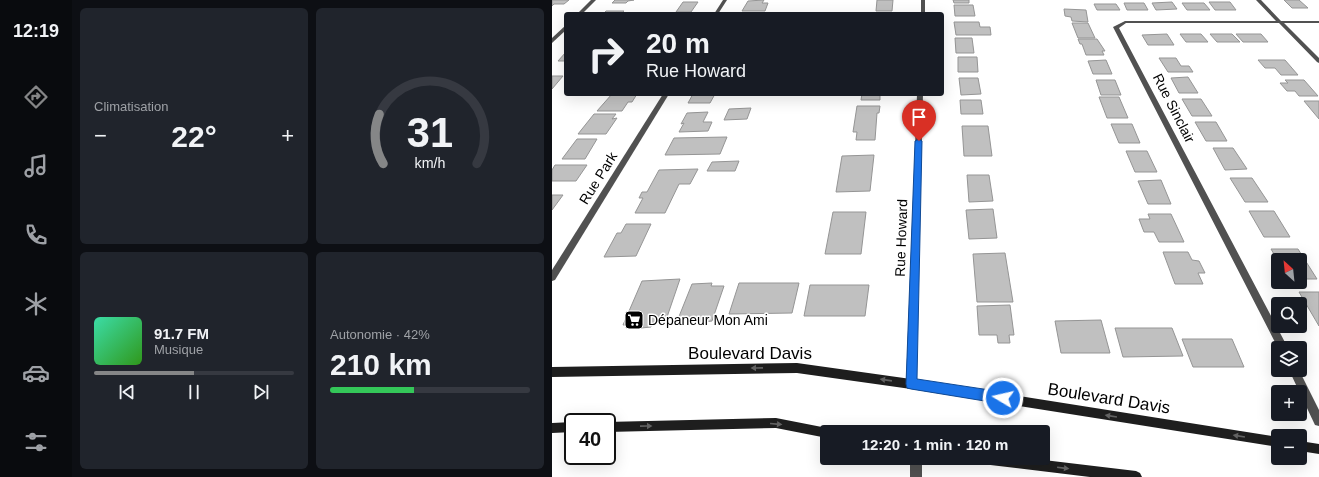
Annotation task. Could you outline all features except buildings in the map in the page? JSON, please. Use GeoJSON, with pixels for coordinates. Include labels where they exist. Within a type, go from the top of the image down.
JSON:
{"type":"FeatureCollection","features":[{"type":"Feature","properties":{"kind":"street"},"geometry":{"type":"LineString","coordinates":[[581,12],[594,0]]}},
{"type":"Feature","properties":{"kind":"street"},"geometry":{"type":"LineString","coordinates":[[717,12],[725,0]]}},
{"type":"Feature","properties":{"kind":"street"},"geometry":{"type":"LineString","coordinates":[[923,0],[923,12]]}},
{"type":"Feature","properties":{"kind":"street"},"geometry":{"type":"LineString","coordinates":[[1258,0],[1319,61]]}},
{"type":"Feature","properties":{"kind":"street","name":"Rue Sinclair"},"geometry":{"type":"LineString","coordinates":[[1279,22],[1125,22],[1116,27],[1279,341]]}},
{"type":"Feature","properties":{"kind":"street"},"geometry":{"type":"LineString","coordinates":[[1279,22],[1319,22]]}},
{"type":"Feature","properties":{"kind":"street"},"geometry":{"type":"LineString","coordinates":[[552,41],[564,29]]}},
{"type":"Feature","properties":{"kind":"street","name":"Rue Park"},"geometry":{"type":"LineString","coordinates":[[552,277],[665,96]]}},
{"type":"Feature","properties":{"kind":"street","name":"Rue Howard"},"geometry":{"type":"LineString","coordinates":[[911,384],[920,96]]}},
{"type":"Feature","properties":{"kind":"street","name":"Boulevard Davis"},"geometry":{"type":"LineString","coordinates":[[552,372],[797,368],[911,384],[1271,441]]}},
{"type":"Feature","properties":{"kind":"street"},"geometry":{"type":"LineString","coordinates":[[1297,377],[1319,421]]}},
{"type":"Feature","properties":{"kind":"street"},"geometry":{"type":"LineString","coordinates":[[616,427],[776,423],[820,432]]}},
{"type":"Feature","properties":{"kind":"street"},"geometry":{"type":"LineString","coordinates":[[552,428],[564,427]]}},
{"type":"Feature","properties":{"kind":"street"},"geometry":{"type":"LineString","coordinates":[[1307,447],[1319,449]]}},
{"type":"Feature","properties":{"kind":"street"},"geometry":{"type":"LineString","coordinates":[[916,465],[916,477]]}},
{"type":"Feature","properties":{"kind":"street"},"geometry":{"type":"LineString","coordinates":[[1039,465],[1136,477]]}},
{"type":"Feature","properties":{"kind":"place","name":"Dépaneur Mon Ami"},"geometry":{"type":"Point","coordinates":[634,320]}},
{"type":"Feature","properties":{"kind":"route"},"geometry":{"type":"LineString","coordinates":[[919,141],[911,384],[1003,398]]}}]}
